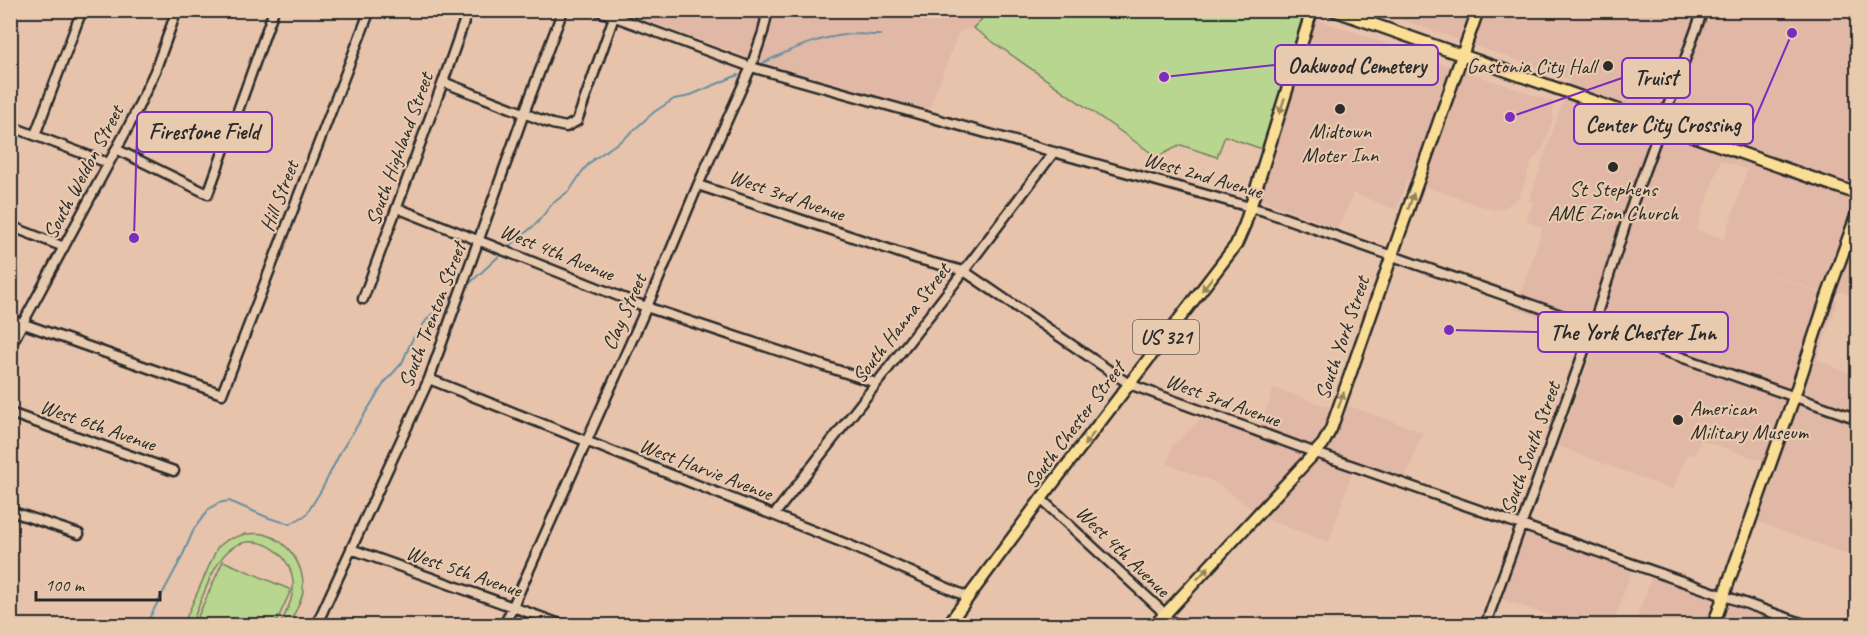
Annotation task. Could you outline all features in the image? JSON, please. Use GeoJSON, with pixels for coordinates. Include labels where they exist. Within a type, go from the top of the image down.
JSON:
{"type":"FeatureCollection","features":[{"type":"Feature","properties":{"kind":"main road","name":"South Chester Street"},"geometry":{"type":"LineString","coordinates":[[947,626],[1041,499],[1236,245],[1251,207],[1312,10]]}},
{"type":"Feature","properties":{"kind":"main road"},"geometry":{"type":"LineString","coordinates":[[1333,10],[1857,194]]}},
{"type":"Feature","properties":{"kind":"main road","name":"South York Street"},"geometry":{"type":"LineString","coordinates":[[1154,626],[1316,453],[1331,429],[1478,10]]}},
{"type":"Feature","properties":{"kind":"main road"},"geometry":{"type":"LineString","coordinates":[[1713,626],[1857,211]]}},
{"type":"Feature","properties":{"kind":"street"},"geometry":{"type":"LineString","coordinates":[[35,135],[82,10]]}},
{"type":"Feature","properties":{"kind":"street","name":"South Weldon Street"},"geometry":{"type":"LineString","coordinates":[[10,347],[155,71],[177,10]]}},
{"type":"Feature","properties":{"kind":"street"},"geometry":{"type":"LineString","coordinates":[[116,149],[208,194],[274,10]]}},
{"type":"Feature","properties":{"kind":"street","name":"Hill Street"},"geometry":{"type":"LineString","coordinates":[[23,323],[222,394],[370,10]]}},
{"type":"Feature","properties":{"kind":"street","name":"South Highland Street"},"geometry":{"type":"LineString","coordinates":[[363,299],[444,82],[468,10]]}},
{"type":"Feature","properties":{"kind":"street","name":"South Trenton Street"},"geometry":{"type":"LineString","coordinates":[[316,626],[429,379],[563,10]]}},
{"type":"Feature","properties":{"kind":"street","name":"West 2nd Avenue"},"geometry":{"type":"LineString","coordinates":[[596,10],[751,67],[1251,207],[1857,419]]}},
{"type":"Feature","properties":{"kind":"street","name":"Clay Street"},"geometry":{"type":"LineString","coordinates":[[504,626],[751,67],[768,10]]}},
{"type":"Feature","properties":{"kind":"street","name":"South South Street"},"geometry":{"type":"LineString","coordinates":[[1485,626],[1703,10]]}},
{"type":"Feature","properties":{"kind":"street"},"geometry":{"type":"LineString","coordinates":[[444,82],[552,124],[566,127],[577,121],[582,110],[590,81],[614,17]]}},
{"type":"Feature","properties":{"kind":"street"},"geometry":{"type":"LineString","coordinates":[[10,126],[108,163]]}},
{"type":"Feature","properties":{"kind":"street","name":"South Hanna Street"},"geometry":{"type":"LineString","coordinates":[[774,515],[1054,152]]}},
{"type":"Feature","properties":{"kind":"street","name":"West 3rd Avenue"},"geometry":{"type":"LineString","coordinates":[[698,184],[907,255],[964,271],[1129,384],[1316,453],[1810,626]]}},
{"type":"Feature","properties":{"kind":"street","name":"West 4th Avenue"},"geometry":{"type":"LineString","coordinates":[[397,208],[646,307],[876,383]]}},
{"type":"Feature","properties":{"kind":"street"},"geometry":{"type":"LineString","coordinates":[[10,226],[64,247]]}},
{"type":"Feature","properties":{"kind":"street"},"geometry":{"type":"LineString","coordinates":[[10,319],[23,323]]}},
{"type":"Feature","properties":{"kind":"street","name":"West Harvie Avenue"},"geometry":{"type":"LineString","coordinates":[[429,379],[849,545],[968,597]]}},
{"type":"Feature","properties":{"kind":"street","name":"West 6th Avenue"},"geometry":{"type":"LineString","coordinates":[[10,413],[174,471]]}},
{"type":"Feature","properties":{"kind":"street","name":"West 4th Avenue"},"geometry":{"type":"LineString","coordinates":[[1041,499],[1161,609],[1163,616],[1170,622],[1182,626]]}},
{"type":"Feature","properties":{"kind":"street"},"geometry":{"type":"LineString","coordinates":[[10,511],[79,534]]}},
{"type":"Feature","properties":{"kind":"street","name":"West 5th Avenue"},"geometry":{"type":"LineString","coordinates":[[351,549],[566,626]]}},
{"type":"Feature","properties":{"kind":"shaded area"},"geometry":{"type":"Polygon","coordinates":[[[619,11],[994,11],[987,14],[973,28],[959,31],[929,110],[762,62],[619,11]]]}},
{"type":"Feature","properties":{"kind":"shaded area"},"geometry":{"type":"Polygon","coordinates":[[[1377,11],[1857,11],[1857,297],[1842,292],[1823,293],[1739,264],[1838,300],[1817,360],[1857,376],[1857,558],[1758,522],[1778,466],[1701,440],[1695,455],[1687,454],[1673,490],[1558,446],[1598,336],[1515,309],[1543,228],[1527,221],[1533,202],[1529,201],[1570,79],[1377,11]],[[1721,160],[1696,230],[1724,239],[1721,249],[1747,170],[1759,174],[1721,160]]]}},
{"type":"Feature","properties":{"kind":"shaded area"},"geometry":{"type":"Polygon","coordinates":[[[1316,19],[1553,102],[1553,118],[1544,146],[1531,163],[1520,196],[1506,207],[1493,210],[1407,180],[1396,210],[1354,193],[1338,228],[1257,198],[1316,19]]]}},
{"type":"Feature","properties":{"kind":"shaded area"},"geometry":{"type":"Polygon","coordinates":[[[1274,388],[1344,412],[1347,405],[1422,432],[1405,480],[1355,462],[1329,542],[1263,518],[1219,484],[1168,464],[1172,446],[1201,419],[1256,437],[1274,388]]]}},
{"type":"Feature","properties":{"kind":"shaded area"},"geometry":{"type":"Polygon","coordinates":[[[1528,532],[1632,569],[1613,625],[1565,625],[1566,621],[1501,599],[1523,536],[1528,532]]]}},
{"type":"Feature","properties":{"kind":"shaded area"},"geometry":{"type":"Polygon","coordinates":[[[1652,576],[1705,594],[1791,625],[1634,626],[1652,576]]]}},
{"type":"Feature","properties":{"kind":"green space"},"geometry":{"type":"Polygon","coordinates":[[[994,10],[1294,10],[1302,19],[1262,149],[1225,136],[1217,157],[1181,145],[1157,157],[973,28],[994,10]]]}},
{"type":"Feature","properties":{"kind":"green space"},"geometry":{"type":"Polygon","coordinates":[[[245,534],[262,534],[273,537],[288,549],[298,564],[303,591],[289,625],[280,625],[293,593],[290,570],[278,552],[259,542],[249,542],[238,544],[222,557],[191,625],[183,625],[217,548],[227,540],[245,534]]]}},
{"type":"Feature","properties":{"kind":"green space"},"geometry":{"type":"Polygon","coordinates":[[[223,561],[291,590],[275,625],[194,625],[223,561]]]}},
{"type":"Feature","properties":{"kind":"waterway"},"geometry":{"type":"LineString","coordinates":[[763,63],[795,48],[828,38],[852,34],[880,35]]}},
{"type":"Feature","properties":{"kind":"waterway"},"geometry":{"type":"LineString","coordinates":[[510,246],[537,223],[552,204],[570,190],[594,159],[625,138],[654,112],[674,99],[686,97],[738,75]]}},
{"type":"Feature","properties":{"kind":"waterway"},"geometry":{"type":"LineString","coordinates":[[470,283],[499,256]]}},
{"type":"Feature","properties":{"kind":"waterway"},"geometry":{"type":"LineString","coordinates":[[145,626],[182,557],[194,529],[209,509],[218,503],[229,501],[290,524],[306,515],[341,451],[385,382],[402,363],[412,340],[428,318],[453,295]]}},
{"type":"Feature","properties":{"kind":"place","name":"Center City Crossing"},"geometry":{"type":"Point","coordinates":[1792,33]}},
{"type":"Feature","properties":{"kind":"place","name":"Gastonia City Hall"},"geometry":{"type":"Point","coordinates":[1608,66]}},
{"type":"Feature","properties":{"kind":"place","name":"Oakwood Cemetery"},"geometry":{"type":"Point","coordinates":[1164,77]}},
{"type":"Feature","properties":{"kind":"place","name":"Midtown Moter Inn"},"geometry":{"type":"Point","coordinates":[1340,109]}},
{"type":"Feature","properties":{"kind":"place","name":"Truist"},"geometry":{"type":"Point","coordinates":[1510,117]}},
{"type":"Feature","properties":{"kind":"place","name":"St Stephens AME Zion Church"},"geometry":{"type":"Point","coordinates":[1613,167]}},
{"type":"Feature","properties":{"kind":"place","name":"Firestone Field"},"geometry":{"type":"Point","coordinates":[134,238]}},
{"type":"Feature","properties":{"kind":"place","name":"The York Chester Inn"},"geometry":{"type":"Point","coordinates":[1449,330]}},
{"type":"Feature","properties":{"kind":"place","name":"American Military Museum"},"geometry":{"type":"Point","coordinates":[1678,420]}}]}
